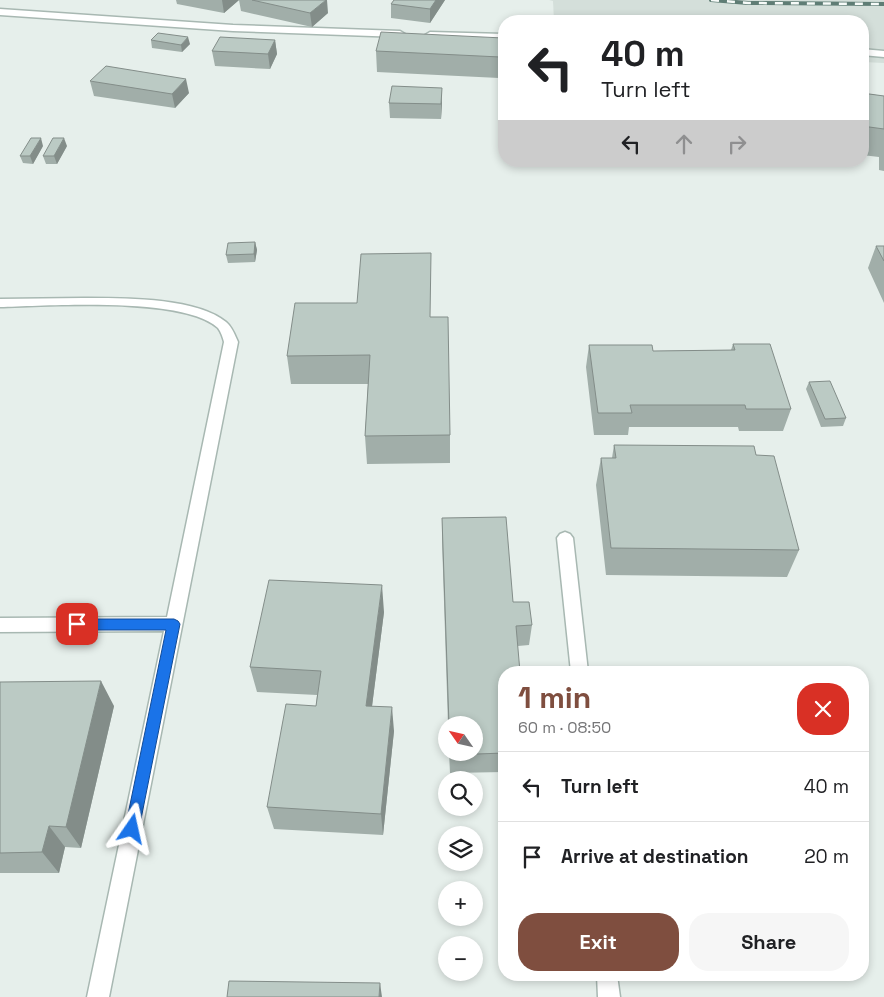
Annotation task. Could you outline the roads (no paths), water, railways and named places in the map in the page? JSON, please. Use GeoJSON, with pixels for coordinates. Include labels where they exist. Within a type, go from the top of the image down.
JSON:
{"type":"FeatureCollection","features":[{"type":"Feature","properties":{"kind":"street"},"geometry":{"type":"LineString","coordinates":[[0,12],[233,28],[498,37]]}},
{"type":"Feature","properties":{"kind":"street"},"geometry":{"type":"LineString","coordinates":[[869,53],[884,54]]}},
{"type":"Feature","properties":{"kind":"street"},"geometry":{"type":"LineString","coordinates":[[0,303],[116,302],[161,304],[196,311],[222,325],[231,342],[98,997]]}},
{"type":"Feature","properties":{"kind":"street"},"geometry":{"type":"LineString","coordinates":[[565,538],[579,666]]}},
{"type":"Feature","properties":{"kind":"street"},"geometry":{"type":"LineString","coordinates":[[0,625],[174,624]]}},
{"type":"Feature","properties":{"kind":"street"},"geometry":{"type":"LineString","coordinates":[[608,981],[609,997]]}},
{"type":"Feature","properties":{"kind":"railway"},"geometry":{"type":"LineString","coordinates":[[711,0],[748,3],[884,4]]}}]}
